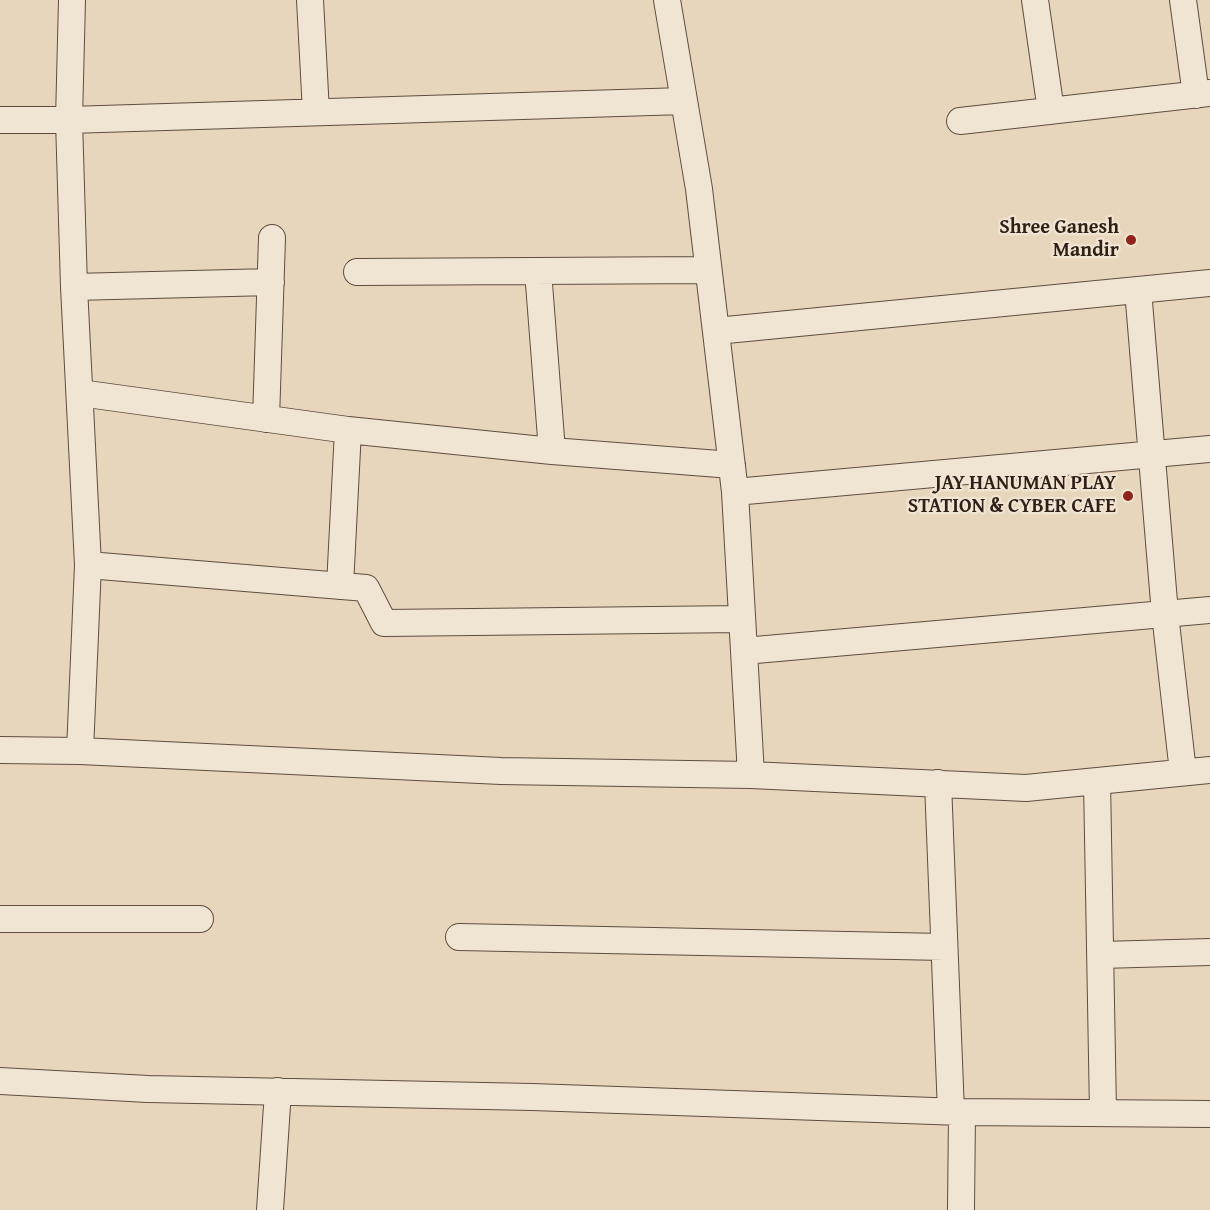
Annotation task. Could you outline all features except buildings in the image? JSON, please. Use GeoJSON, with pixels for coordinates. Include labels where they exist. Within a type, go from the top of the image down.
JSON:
{"type":"FeatureCollection","features":[{"type":"Feature","properties":{"kind":"street"},"geometry":{"type":"LineString","coordinates":[[72,0],[69,120],[74,287],[88,566],[80,752]]}},
{"type":"Feature","properties":{"kind":"street"},"geometry":{"type":"LineString","coordinates":[[310,0],[316,112]]}},
{"type":"Feature","properties":{"kind":"street"},"geometry":{"type":"LineString","coordinates":[[667,0],[699,189],[735,492],[751,775]]}},
{"type":"Feature","properties":{"kind":"street"},"geometry":{"type":"LineString","coordinates":[[1035,0],[1051,111]]}},
{"type":"Feature","properties":{"kind":"street"},"geometry":{"type":"LineString","coordinates":[[960,121],[1203,94],[1183,0]]}},
{"type":"Feature","properties":{"kind":"street"},"geometry":{"type":"LineString","coordinates":[[0,120],[69,120],[684,101]]}},
{"type":"Feature","properties":{"kind":"street"},"geometry":{"type":"LineString","coordinates":[[266,419],[272,238]]}},
{"type":"Feature","properties":{"kind":"street"},"geometry":{"type":"LineString","coordinates":[[357,272],[708,270]]}},
{"type":"Feature","properties":{"kind":"street"},"geometry":{"type":"LineString","coordinates":[[538,271],[552,451]]}},
{"type":"Feature","properties":{"kind":"street"},"geometry":{"type":"LineString","coordinates":[[74,287],[271,282]]}},
{"type":"Feature","properties":{"kind":"street"},"geometry":{"type":"LineString","coordinates":[[716,331],[1210,283]]}},
{"type":"Feature","properties":{"kind":"street"},"geometry":{"type":"LineString","coordinates":[[1138,290],[1150,454],[1183,772]]}},
{"type":"Feature","properties":{"kind":"street"},"geometry":{"type":"LineString","coordinates":[[80,393],[348,430],[552,451],[732,465]]}},
{"type":"Feature","properties":{"kind":"street"},"geometry":{"type":"LineString","coordinates":[[340,586],[348,430]]}},
{"type":"Feature","properties":{"kind":"street"},"geometry":{"type":"LineString","coordinates":[[735,492],[1210,449]]}},
{"type":"Feature","properties":{"kind":"street"},"geometry":{"type":"LineString","coordinates":[[88,566],[366,588],[384,623],[742,619]]}},
{"type":"Feature","properties":{"kind":"street"},"geometry":{"type":"LineString","coordinates":[[744,651],[1210,610]]}},
{"type":"Feature","properties":{"kind":"street"},"geometry":{"type":"LineString","coordinates":[[0,750],[501,771],[751,775],[1026,788],[1210,770]]}},
{"type":"Feature","properties":{"kind":"street"},"geometry":{"type":"LineString","coordinates":[[1097,781],[1103,1113]]}},
{"type":"Feature","properties":{"kind":"street"},"geometry":{"type":"LineString","coordinates":[[938,783],[944,946],[957,1112],[961,1210]]}},
{"type":"Feature","properties":{"kind":"street"},"geometry":{"type":"LineString","coordinates":[[0,919],[200,920]]}},
{"type":"Feature","properties":{"kind":"street"},"geometry":{"type":"LineString","coordinates":[[459,937],[944,946]]}},
{"type":"Feature","properties":{"kind":"street"},"geometry":{"type":"LineString","coordinates":[[1101,955],[1210,952]]}},
{"type":"Feature","properties":{"kind":"street"},"geometry":{"type":"LineString","coordinates":[[0,1081],[148,1089],[532,1097],[957,1112],[1210,1114]]}},
{"type":"Feature","properties":{"kind":"street"},"geometry":{"type":"LineString","coordinates":[[270,1210],[278,1091]]}},
{"type":"Feature","properties":{"kind":"place","name":"Shree Ganesh Mandir"},"geometry":{"type":"Point","coordinates":[1131,240]}},
{"type":"Feature","properties":{"kind":"place","name":"JAY HANUMAN PLAY STATION & CYBER CAFE"},"geometry":{"type":"Point","coordinates":[1128,496]}}]}
